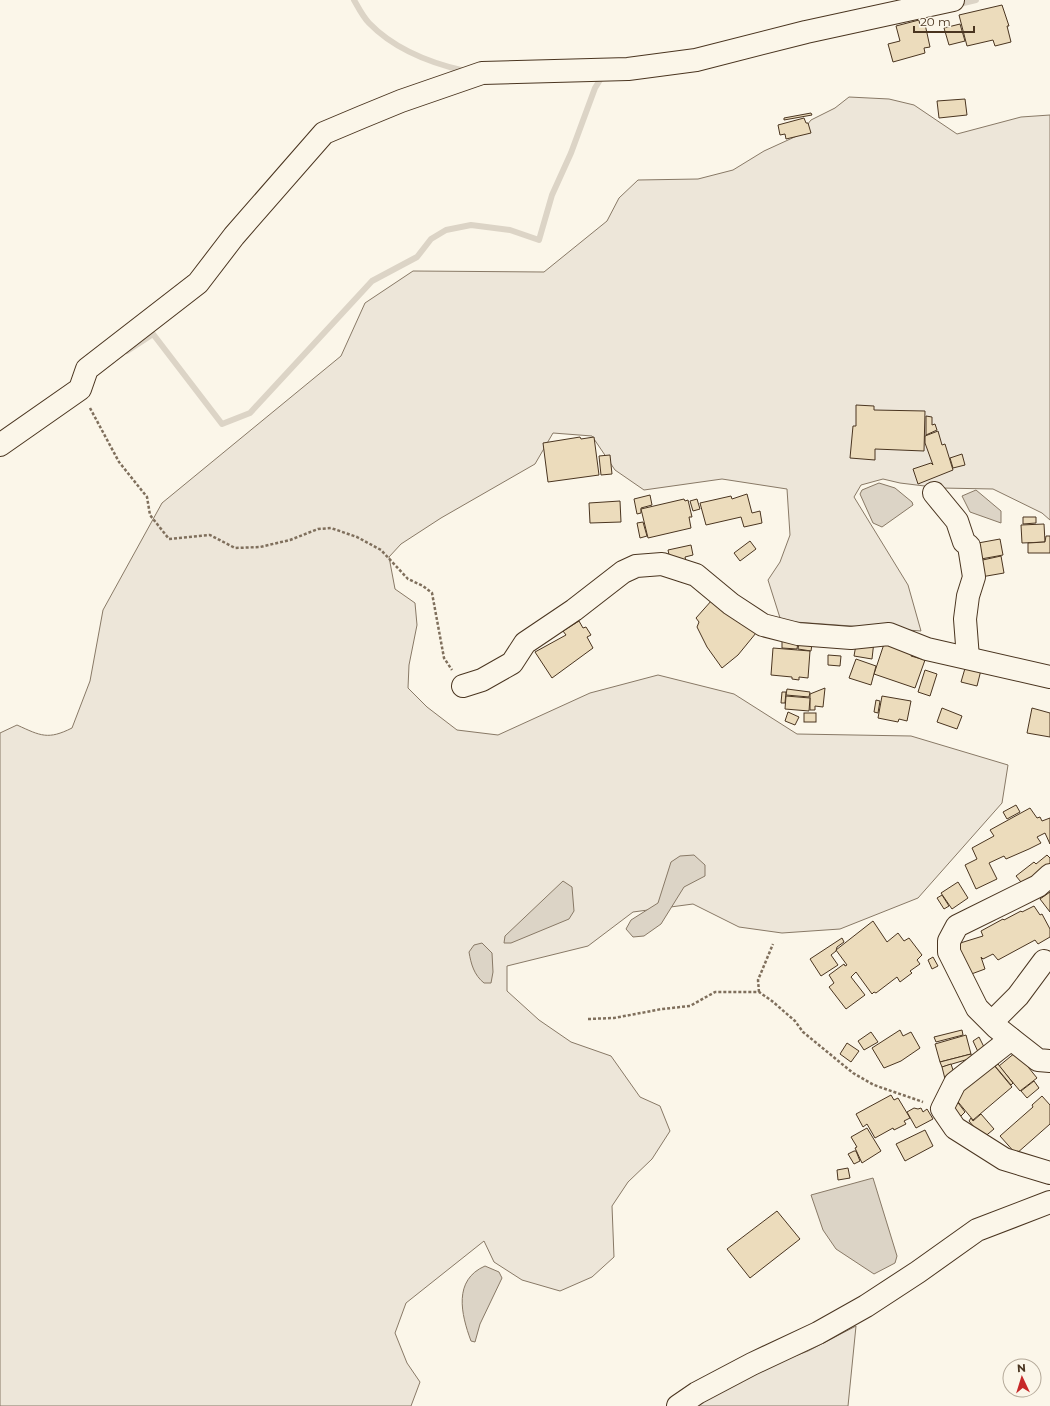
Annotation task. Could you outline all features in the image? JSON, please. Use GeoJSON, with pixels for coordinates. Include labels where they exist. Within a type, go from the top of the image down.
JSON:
{"type":"FeatureCollection","features":[{"type":"Feature","properties":{"kind":"street"},"geometry":{"type":"LineString","coordinates":[[0,445],[80,389],[86,369],[198,283],[234,236],[324,133],[401,101],[482,73],[628,69],[696,60],[806,32],[954,0]]}},
{"type":"Feature","properties":{"kind":"street"},"geometry":{"type":"LineString","coordinates":[[934,493],[957,521],[964,542],[970,546],[974,577],[968,596],[966,619],[968,658]]}},
{"type":"Feature","properties":{"kind":"street"},"geometry":{"type":"LineString","coordinates":[[463,686],[482,680],[512,663],[525,643],[574,610],[623,572],[636,566],[662,564],[696,575],[731,604],[763,626],[798,634],[851,638],[889,634],[927,648],[1050,677]]}},
{"type":"Feature","properties":{"kind":"street"},"geometry":{"type":"LineString","coordinates":[[1050,875],[1038,886],[957,926],[949,941],[949,952],[977,1008],[1011,1039],[1038,1060],[1050,1061]]}},
{"type":"Feature","properties":{"kind":"street"},"geometry":{"type":"LineString","coordinates":[[992,1022],[1018,996],[1044,961]]}},
{"type":"Feature","properties":{"kind":"street"},"geometry":{"type":"LineString","coordinates":[[1011,1039],[955,1083],[942,1109],[954,1128],[1004,1159],[1050,1173]]}},
{"type":"Feature","properties":{"kind":"street"},"geometry":{"type":"LineString","coordinates":[[678,1406],[718,1382],[818,1333],[866,1306],[918,1272],[977,1230],[1050,1202]]}},
{"type":"Feature","properties":{"kind":"path"},"geometry":{"type":"LineString","coordinates":[[80,389],[119,462],[148,497],[150,515],[168,539],[210,535],[235,548],[260,547],[290,540],[318,529],[331,528],[357,537],[381,550],[408,579],[423,586],[432,594],[444,658],[463,686]]}},
{"type":"Feature","properties":{"kind":"path"},"geometry":{"type":"LineString","coordinates":[[759,992],[758,980],[773,944]]}},
{"type":"Feature","properties":{"kind":"path"},"geometry":{"type":"LineString","coordinates":[[588,1019],[614,1018],[662,1009],[690,1006],[715,992],[759,992],[772,1001],[795,1021],[803,1032],[853,1073],[874,1085],[942,1109]]}},
{"type":"Feature","properties":{"kind":"shaded area"},"geometry":{"type":"Polygon","coordinates":[[[849,97],[889,99],[914,105],[957,134],[1021,117],[1050,115],[1050,520],[1042,513],[993,489],[941,488],[900,483],[883,479],[861,485],[854,497],[908,585],[921,631],[781,621],[768,580],[780,562],[790,535],[787,489],[722,479],[644,490],[615,470],[592,436],[553,433],[535,464],[441,518],[401,544],[389,557],[395,589],[415,603],[417,625],[409,665],[408,688],[427,707],[457,730],[498,735],[590,693],[658,675],[734,694],[797,734],[911,736],[1008,765],[1002,803],[918,898],[840,929],[782,933],[739,927],[693,904],[633,912],[588,946],[507,966],[507,991],[539,1020],[571,1042],[611,1056],[640,1097],[660,1106],[670,1131],[652,1159],[628,1182],[612,1206],[614,1257],[592,1277],[560,1291],[522,1280],[494,1262],[484,1241],[406,1303],[395,1333],[407,1363],[420,1382],[411,1406],[0,1406],[0,733],[17,725],[32,732],[44,735],[57,734],[72,728],[90,681],[103,610],[162,503],[341,356],[365,303],[413,271],[544,272],[607,221],[619,198],[638,180],[698,179],[733,170],[764,151],[799,135],[811,120],[835,108],[849,97]]]}},
{"type":"Feature","properties":{"kind":"shaded area"},"geometry":{"type":"Polygon","coordinates":[[[879,483],[895,488],[912,502],[913,505],[882,527],[873,523],[860,494],[862,490],[879,483]]]}},
{"type":"Feature","properties":{"kind":"shaded area"},"geometry":{"type":"Polygon","coordinates":[[[976,490],[1001,511],[1001,523],[970,512],[962,496],[976,490]]]}},
{"type":"Feature","properties":{"kind":"shaded area"},"geometry":{"type":"Polygon","coordinates":[[[694,855],[705,865],[705,876],[684,887],[661,924],[644,936],[633,937],[626,929],[631,920],[658,903],[671,862],[680,856],[694,855]]]}},
{"type":"Feature","properties":{"kind":"shaded area"},"geometry":{"type":"Polygon","coordinates":[[[563,881],[572,887],[574,911],[569,919],[511,943],[504,943],[505,936],[563,881]]]}},
{"type":"Feature","properties":{"kind":"shaded area"},"geometry":{"type":"Polygon","coordinates":[[[482,943],[492,953],[493,972],[491,983],[484,983],[481,980],[475,973],[471,961],[469,952],[474,945],[482,943]]]}},
{"type":"Feature","properties":{"kind":"shaded area"},"geometry":{"type":"Polygon","coordinates":[[[873,1178],[897,1256],[895,1263],[874,1274],[836,1249],[823,1230],[811,1195],[873,1178]]]}},
{"type":"Feature","properties":{"kind":"shaded area"},"geometry":{"type":"Polygon","coordinates":[[[485,1266],[499,1272],[502,1278],[480,1324],[475,1342],[471,1341],[467,1331],[464,1320],[462,1299],[468,1280],[475,1272],[485,1266]]]}},
{"type":"Feature","properties":{"kind":"shaded area"},"geometry":{"type":"Polygon","coordinates":[[[856,1326],[848,1406],[693,1406],[756,1371],[808,1351],[856,1326]]]}},
{"type":"Feature","properties":{"kind":"building"},"geometry":{"type":"Polygon","coordinates":[[[1002,5],[1009,26],[1007,26],[1011,42],[995,46],[993,40],[967,46],[959,15],[1002,5]]]}},
{"type":"Feature","properties":{"kind":"building"},"geometry":{"type":"Polygon","coordinates":[[[919,20],[920,26],[925,24],[930,47],[924,48],[925,53],[893,62],[888,44],[900,41],[896,26],[919,20]]]}},
{"type":"Feature","properties":{"kind":"building"},"geometry":{"type":"Polygon","coordinates":[[[960,24],[965,41],[949,45],[944,28],[960,24]]]}},
{"type":"Feature","properties":{"kind":"building"},"geometry":{"type":"Polygon","coordinates":[[[965,99],[967,115],[939,118],[937,101],[965,99]]]}},
{"type":"Feature","properties":{"kind":"building"},"geometry":{"type":"Polygon","coordinates":[[[811,113],[812,115],[784,120],[784,118],[811,113]]]}},
{"type":"Feature","properties":{"kind":"building"},"geometry":{"type":"Polygon","coordinates":[[[804,118],[806,123],[808,123],[811,133],[786,139],[785,134],[780,135],[778,125],[804,118]]]}},
{"type":"Feature","properties":{"kind":"building"},"geometry":{"type":"Polygon","coordinates":[[[856,405],[874,406],[874,410],[925,411],[924,451],[875,449],[875,460],[850,458],[853,426],[856,426],[856,405]]]}},
{"type":"Feature","properties":{"kind":"building"},"geometry":{"type":"Polygon","coordinates":[[[926,416],[932,417],[932,425],[935,424],[937,430],[926,435],[926,416]]]}},
{"type":"Feature","properties":{"kind":"building"},"geometry":{"type":"Polygon","coordinates":[[[938,431],[942,445],[945,444],[953,470],[918,484],[913,469],[931,463],[933,465],[925,443],[925,436],[938,431]]]}},
{"type":"Feature","properties":{"kind":"building"},"geometry":{"type":"Polygon","coordinates":[[[580,437],[581,439],[594,437],[599,475],[548,482],[543,443],[580,437]]]}},
{"type":"Feature","properties":{"kind":"building"},"geometry":{"type":"Polygon","coordinates":[[[962,454],[965,465],[953,468],[950,458],[962,454]]]}},
{"type":"Feature","properties":{"kind":"building"},"geometry":{"type":"Polygon","coordinates":[[[610,455],[612,474],[601,475],[599,456],[610,455]]]}},
{"type":"Feature","properties":{"kind":"building"},"geometry":{"type":"Polygon","coordinates":[[[747,494],[752,513],[760,511],[762,523],[744,527],[741,517],[706,525],[700,503],[731,496],[732,499],[747,494]]]}},
{"type":"Feature","properties":{"kind":"building"},"geometry":{"type":"Polygon","coordinates":[[[650,495],[652,505],[641,508],[641,513],[637,514],[634,499],[650,495]]]}},
{"type":"Feature","properties":{"kind":"building"},"geometry":{"type":"Polygon","coordinates":[[[684,499],[685,501],[688,500],[692,517],[689,517],[691,528],[648,538],[641,509],[684,499]]]}},
{"type":"Feature","properties":{"kind":"building"},"geometry":{"type":"Polygon","coordinates":[[[697,499],[700,509],[693,511],[690,501],[697,499]]]}},
{"type":"Feature","properties":{"kind":"building"},"geometry":{"type":"Polygon","coordinates":[[[620,501],[621,522],[590,523],[589,503],[620,501]]]}},
{"type":"Feature","properties":{"kind":"building"},"geometry":{"type":"Polygon","coordinates":[[[1023,517],[1036,517],[1036,523],[1023,524],[1023,517]]]}},
{"type":"Feature","properties":{"kind":"building"},"geometry":{"type":"Polygon","coordinates":[[[643,522],[647,536],[640,538],[637,523],[643,522]]]}},
{"type":"Feature","properties":{"kind":"building"},"geometry":{"type":"Polygon","coordinates":[[[1044,524],[1045,542],[1022,543],[1021,525],[1044,524]]]}},
{"type":"Feature","properties":{"kind":"building"},"geometry":{"type":"Polygon","coordinates":[[[1046,536],[1050,536],[1050,553],[1028,553],[1028,543],[1045,542],[1046,536]]]}},
{"type":"Feature","properties":{"kind":"building"},"geometry":{"type":"Polygon","coordinates":[[[1000,539],[1003,555],[981,559],[978,543],[1000,539]]]}},
{"type":"Feature","properties":{"kind":"building"},"geometry":{"type":"Polygon","coordinates":[[[750,541],[756,549],[740,561],[734,553],[750,541]]]}},
{"type":"Feature","properties":{"kind":"building"},"geometry":{"type":"Polygon","coordinates":[[[691,545],[693,555],[685,557],[686,561],[671,564],[668,550],[691,545]]]}},
{"type":"Feature","properties":{"kind":"building"},"geometry":{"type":"Polygon","coordinates":[[[1001,556],[1004,573],[981,577],[978,561],[1001,556]]]}},
{"type":"Feature","properties":{"kind":"building"},"geometry":{"type":"Polygon","coordinates":[[[712,600],[756,633],[738,655],[722,668],[707,647],[697,627],[699,622],[696,618],[712,600]]]}},
{"type":"Feature","properties":{"kind":"building"},"geometry":{"type":"Polygon","coordinates":[[[579,621],[583,628],[586,627],[591,635],[587,637],[593,648],[552,678],[535,652],[566,635],[563,631],[579,621]]]}},
{"type":"Feature","properties":{"kind":"building"},"geometry":{"type":"Polygon","coordinates":[[[857,639],[874,641],[872,659],[854,656],[857,639]]]}},
{"type":"Feature","properties":{"kind":"building"},"geometry":{"type":"Polygon","coordinates":[[[782,641],[798,642],[797,649],[782,648],[782,641]]]}},
{"type":"Feature","properties":{"kind":"building"},"geometry":{"type":"Polygon","coordinates":[[[799,643],[812,644],[811,651],[798,649],[799,643]]]}},
{"type":"Feature","properties":{"kind":"building"},"geometry":{"type":"Polygon","coordinates":[[[884,644],[912,653],[911,656],[925,660],[915,688],[874,674],[884,644]]]}},
{"type":"Feature","properties":{"kind":"building"},"geometry":{"type":"Polygon","coordinates":[[[773,648],[810,651],[808,678],[799,677],[799,680],[792,679],[792,677],[771,675],[773,648]]]}},
{"type":"Feature","properties":{"kind":"building"},"geometry":{"type":"Polygon","coordinates":[[[828,655],[841,656],[840,666],[828,665],[828,655]]]}},
{"type":"Feature","properties":{"kind":"building"},"geometry":{"type":"Polygon","coordinates":[[[856,659],[876,666],[871,685],[849,678],[856,659]]]}},
{"type":"Feature","properties":{"kind":"building"},"geometry":{"type":"Polygon","coordinates":[[[966,665],[981,670],[977,686],[961,682],[966,665]]]}},
{"type":"Feature","properties":{"kind":"building"},"geometry":{"type":"Polygon","coordinates":[[[925,670],[937,674],[930,696],[918,692],[925,670]]]}},
{"type":"Feature","properties":{"kind":"building"},"geometry":{"type":"Polygon","coordinates":[[[825,688],[823,707],[815,706],[815,710],[810,710],[810,694],[825,688]]]}},
{"type":"Feature","properties":{"kind":"building"},"geometry":{"type":"Polygon","coordinates":[[[787,689],[810,692],[809,697],[786,695],[787,689]]]}},
{"type":"Feature","properties":{"kind":"building"},"geometry":{"type":"Polygon","coordinates":[[[782,692],[786,692],[785,703],[781,703],[782,692]]]}},
{"type":"Feature","properties":{"kind":"building"},"geometry":{"type":"Polygon","coordinates":[[[786,696],[810,698],[809,711],[785,709],[786,696]]]}},
{"type":"Feature","properties":{"kind":"building"},"geometry":{"type":"Polygon","coordinates":[[[882,696],[911,701],[907,721],[899,719],[898,722],[878,718],[882,696]]]}},
{"type":"Feature","properties":{"kind":"building"},"geometry":{"type":"Polygon","coordinates":[[[876,700],[880,701],[878,713],[874,712],[876,700]]]}},
{"type":"Feature","properties":{"kind":"building"},"geometry":{"type":"Polygon","coordinates":[[[942,708],[962,716],[957,729],[937,722],[942,708]]]}},
{"type":"Feature","properties":{"kind":"building"},"geometry":{"type":"Polygon","coordinates":[[[1032,708],[1050,713],[1050,737],[1027,733],[1032,708]]]}},
{"type":"Feature","properties":{"kind":"building"},"geometry":{"type":"Polygon","coordinates":[[[788,712],[799,717],[795,725],[785,721],[788,712]]]}},
{"type":"Feature","properties":{"kind":"building"},"geometry":{"type":"Polygon","coordinates":[[[804,713],[816,713],[816,722],[804,722],[804,713]]]}},
{"type":"Feature","properties":{"kind":"building"},"geometry":{"type":"Polygon","coordinates":[[[1016,805],[1020,812],[1007,819],[1003,812],[1016,805]]]}},
{"type":"Feature","properties":{"kind":"building"},"geometry":{"type":"Polygon","coordinates":[[[1030,808],[1037,818],[1040,817],[1042,821],[1050,818],[1050,844],[1045,833],[1037,837],[1041,843],[1006,859],[1004,856],[989,863],[997,879],[976,889],[965,865],[977,859],[972,848],[994,836],[990,830],[1030,808]]]}},
{"type":"Feature","properties":{"kind":"building"},"geometry":{"type":"Polygon","coordinates":[[[1047,855],[1050,858],[1050,868],[1025,887],[1016,876],[1034,862],[1036,864],[1047,855]]]}},
{"type":"Feature","properties":{"kind":"building"},"geometry":{"type":"Polygon","coordinates":[[[958,882],[968,898],[952,909],[941,893],[958,882]]]}},
{"type":"Feature","properties":{"kind":"building"},"geometry":{"type":"Polygon","coordinates":[[[1050,892],[1050,912],[1040,899],[1050,892]]]}},
{"type":"Feature","properties":{"kind":"building"},"geometry":{"type":"Polygon","coordinates":[[[942,895],[949,906],[944,909],[937,898],[942,895]]]}},
{"type":"Feature","properties":{"kind":"building"},"geometry":{"type":"Polygon","coordinates":[[[1034,906],[1040,915],[1042,914],[1050,929],[1050,937],[1038,944],[1035,940],[998,960],[993,954],[983,959],[981,957],[985,969],[966,976],[957,944],[983,936],[981,931],[1003,919],[1004,920],[1034,906]]]}},
{"type":"Feature","properties":{"kind":"building"},"geometry":{"type":"Polygon","coordinates":[[[873,921],[887,942],[898,933],[904,941],[909,938],[922,955],[917,960],[920,964],[910,971],[912,973],[900,982],[897,977],[876,993],[874,992],[872,994],[856,972],[851,977],[865,995],[846,1009],[829,987],[834,983],[829,975],[844,964],[845,966],[847,965],[836,950],[873,921]]]}},
{"type":"Feature","properties":{"kind":"building"},"geometry":{"type":"Polygon","coordinates":[[[842,938],[844,942],[837,947],[836,951],[831,955],[838,965],[821,976],[810,959],[842,938]]]}},
{"type":"Feature","properties":{"kind":"building"},"geometry":{"type":"Polygon","coordinates":[[[933,957],[938,966],[932,969],[928,960],[933,957]]]}},
{"type":"Feature","properties":{"kind":"building"},"geometry":{"type":"Polygon","coordinates":[[[900,1030],[903,1036],[911,1032],[920,1048],[901,1061],[884,1068],[872,1048],[900,1030]]]}},
{"type":"Feature","properties":{"kind":"building"},"geometry":{"type":"Polygon","coordinates":[[[962,1030],[963,1035],[936,1042],[934,1037],[962,1030]]]}},
{"type":"Feature","properties":{"kind":"building"},"geometry":{"type":"Polygon","coordinates":[[[871,1032],[878,1042],[864,1050],[858,1041],[871,1032]]]}},
{"type":"Feature","properties":{"kind":"building"},"geometry":{"type":"Polygon","coordinates":[[[966,1035],[971,1054],[940,1062],[935,1044],[966,1035]]]}},
{"type":"Feature","properties":{"kind":"building"},"geometry":{"type":"Polygon","coordinates":[[[979,1037],[986,1051],[979,1054],[973,1041],[979,1037]]]}},
{"type":"Feature","properties":{"kind":"building"},"geometry":{"type":"Polygon","coordinates":[[[847,1043],[859,1051],[851,1062],[840,1054],[847,1043]]]}},
{"type":"Feature","properties":{"kind":"building"},"geometry":{"type":"Polygon","coordinates":[[[1016,1052],[1037,1078],[1020,1091],[999,1066],[1016,1052]]]}},
{"type":"Feature","properties":{"kind":"building"},"geometry":{"type":"Polygon","coordinates":[[[971,1054],[972,1058],[942,1067],[940,1062],[971,1054]]]}},
{"type":"Feature","properties":{"kind":"building"},"geometry":{"type":"Polygon","coordinates":[[[951,1064],[955,1076],[945,1079],[942,1067],[951,1064]]]}},
{"type":"Feature","properties":{"kind":"building"},"geometry":{"type":"Polygon","coordinates":[[[993,1064],[1012,1087],[973,1120],[954,1097],[993,1064]]]}},
{"type":"Feature","properties":{"kind":"building"},"geometry":{"type":"Polygon","coordinates":[[[998,1064],[1013,1083],[1011,1085],[995,1066],[998,1064]]]}},
{"type":"Feature","properties":{"kind":"building"},"geometry":{"type":"Polygon","coordinates":[[[1034,1081],[1039,1088],[1027,1098],[1021,1091],[1034,1081]]]}},
{"type":"Feature","properties":{"kind":"building"},"geometry":{"type":"Polygon","coordinates":[[[891,1095],[894,1100],[898,1098],[910,1118],[904,1121],[906,1124],[894,1130],[893,1128],[875,1138],[867,1124],[863,1127],[856,1114],[891,1095]]]}},
{"type":"Feature","properties":{"kind":"building"},"geometry":{"type":"Polygon","coordinates":[[[1042,1096],[1050,1105],[1050,1124],[1016,1154],[1000,1136],[1033,1107],[1032,1105],[1042,1096]]]}},
{"type":"Feature","properties":{"kind":"building"},"geometry":{"type":"Polygon","coordinates":[[[956,1100],[965,1112],[958,1119],[948,1106],[956,1100]]]}},
{"type":"Feature","properties":{"kind":"building"},"geometry":{"type":"Polygon","coordinates":[[[914,1108],[921,1108],[923,1112],[927,1109],[933,1119],[916,1128],[907,1112],[914,1108]]]}},
{"type":"Feature","properties":{"kind":"building"},"geometry":{"type":"Polygon","coordinates":[[[981,1114],[994,1129],[983,1138],[969,1121],[971,1118],[973,1121],[981,1114]]]}},
{"type":"Feature","properties":{"kind":"building"},"geometry":{"type":"Polygon","coordinates":[[[867,1128],[881,1151],[862,1163],[855,1148],[857,1147],[851,1137],[867,1128]]]}},
{"type":"Feature","properties":{"kind":"building"},"geometry":{"type":"Polygon","coordinates":[[[925,1130],[933,1146],[905,1161],[896,1144],[925,1130]]]}},
{"type":"Feature","properties":{"kind":"building"},"geometry":{"type":"Polygon","coordinates":[[[856,1151],[860,1161],[854,1164],[848,1154],[856,1151]]]}},
{"type":"Feature","properties":{"kind":"building"},"geometry":{"type":"Polygon","coordinates":[[[848,1168],[850,1178],[838,1180],[837,1170],[848,1168]]]}},
{"type":"Feature","properties":{"kind":"building"},"geometry":{"type":"Polygon","coordinates":[[[777,1211],[800,1239],[750,1278],[727,1249],[777,1211]]]}},
{"type":"Feature","properties":{"kind":"waterway"},"geometry":{"type":"LineString","coordinates":[[354,0],[367,21],[401,48],[439,64],[465,71]]}},
{"type":"Feature","properties":{"kind":"waterway"},"geometry":{"type":"LineString","coordinates":[[955,5],[976,0]]}},
{"type":"Feature","properties":{"kind":"waterway"},"geometry":{"type":"LineString","coordinates":[[127,351],[153,334],[222,424],[250,413],[372,281],[417,257],[431,239],[446,230],[471,225],[510,230],[539,240],[552,195],[571,153],[595,88],[603,75]]}}]}
